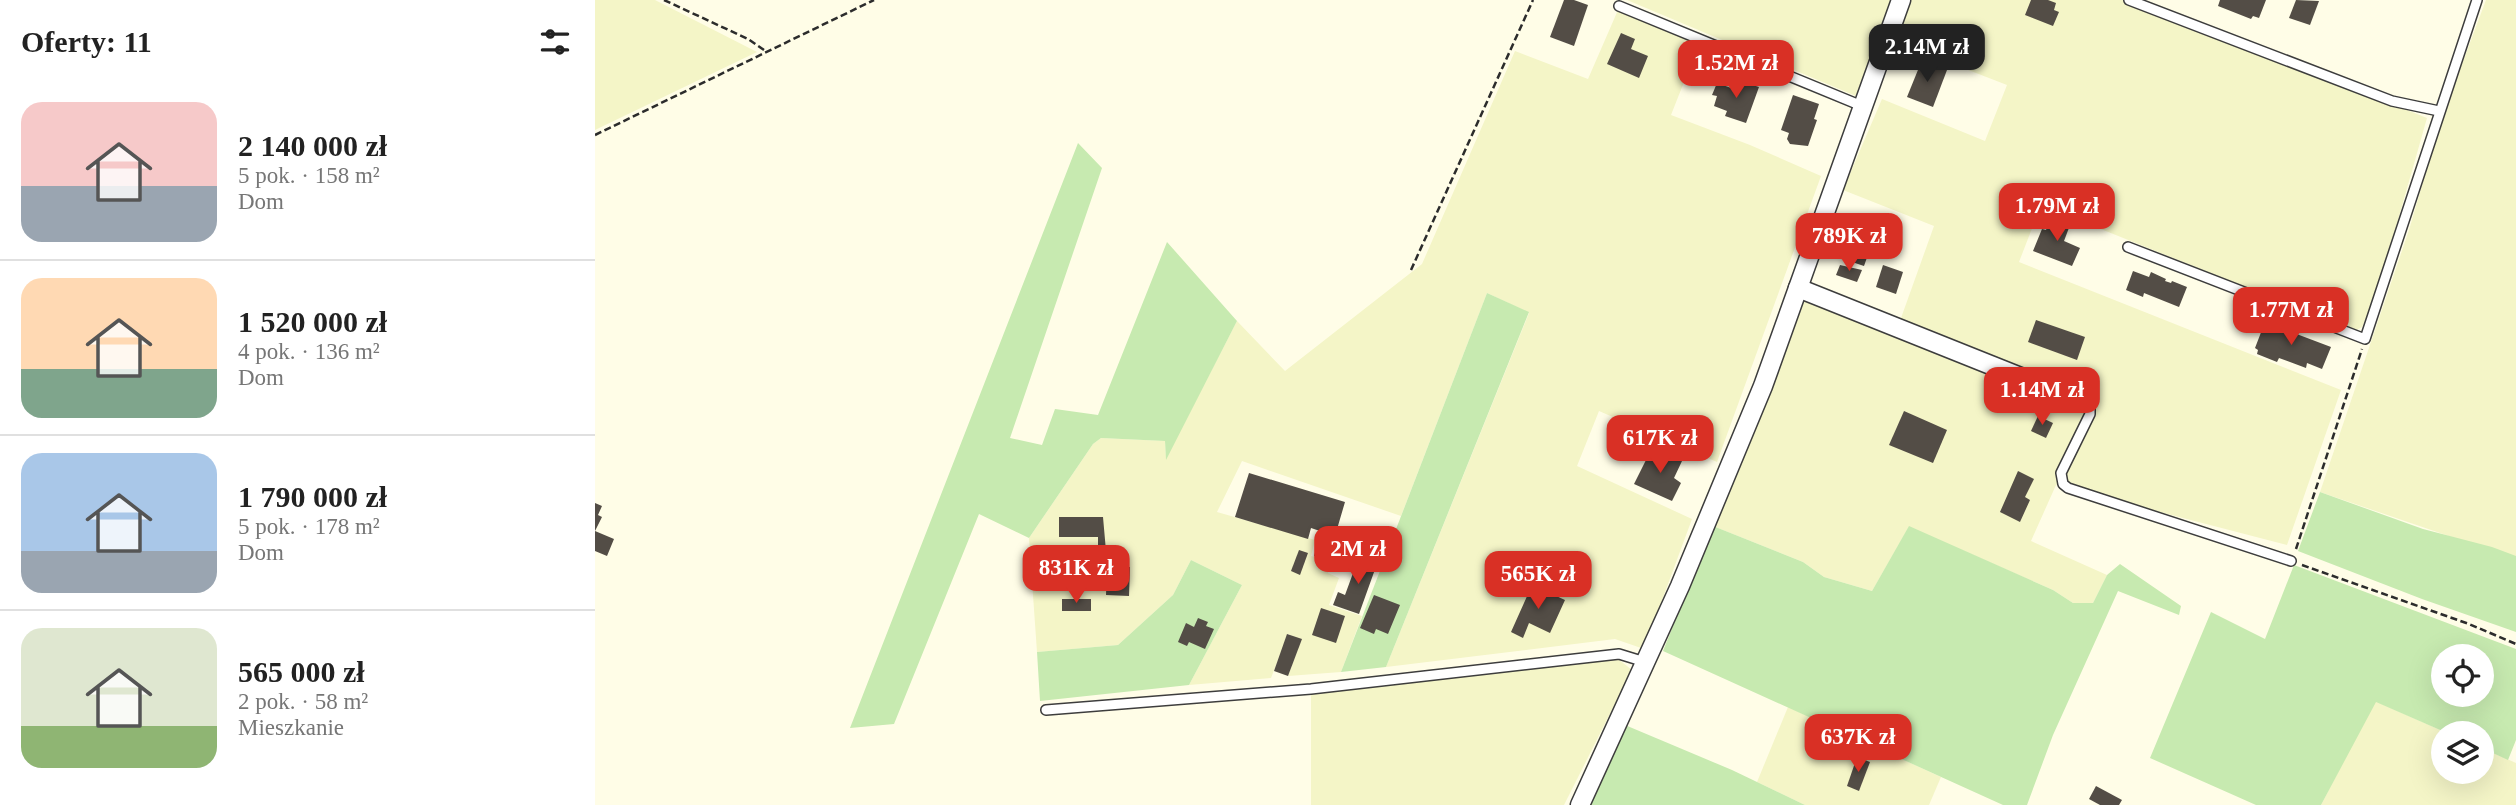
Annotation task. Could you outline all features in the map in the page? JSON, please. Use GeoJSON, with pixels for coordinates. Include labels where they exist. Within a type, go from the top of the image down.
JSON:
{"type":"FeatureCollection","features":[{"type":"Feature","properties":{"kind":"street"},"geometry":{"type":"LineString","coordinates":[[1580,805],[1646,662],[1745,429],[1901,0]]}},
{"type":"Feature","properties":{"kind":"street"},"geometry":{"type":"LineString","coordinates":[[1798,288],[2078,400]]}},
{"type":"Feature","properties":{"kind":"lane"},"geometry":{"type":"LineString","coordinates":[[2129,0],[2392,101],[2439,111]]}},
{"type":"Feature","properties":{"kind":"lane"},"geometry":{"type":"LineString","coordinates":[[2128,247],[2365,340],[2477,0]]}},
{"type":"Feature","properties":{"kind":"lane"},"geometry":{"type":"LineString","coordinates":[[1619,6],[1862,106]]}},
{"type":"Feature","properties":{"kind":"lane"},"geometry":{"type":"LineString","coordinates":[[2078,400],[2090,406],[2090,414],[2061,473],[2063,484],[2080,492],[2291,561]]}},
{"type":"Feature","properties":{"kind":"lane"},"geometry":{"type":"LineString","coordinates":[[1046,710],[1311,689],[1619,654],[1646,662]]}},
{"type":"Feature","properties":{"kind":"path"},"geometry":{"type":"LineString","coordinates":[[664,0],[748,39],[768,52]]}},
{"type":"Feature","properties":{"kind":"path"},"geometry":{"type":"LineString","coordinates":[[595,135],[874,0]]}},
{"type":"Feature","properties":{"kind":"path"},"geometry":{"type":"LineString","coordinates":[[1411,270],[1533,0]]}},
{"type":"Feature","properties":{"kind":"path"},"geometry":{"type":"LineString","coordinates":[[2365,340],[2291,561],[2469,624],[2516,644]]}},
{"type":"Feature","properties":{"kind":"green space"},"geometry":{"type":"Polygon","coordinates":[[[595,0],[655,0],[757,52],[595,130],[595,0]]]}},
{"type":"Feature","properties":{"kind":"green space"},"geometry":{"type":"Polygon","coordinates":[[[1627,0],[2131,0],[2427,118],[2370,309],[2362,327],[2355,331],[2041,205],[2019,262],[2341,390],[2287,545],[2056,485],[2031,541],[2107,575],[2093,603],[2073,603],[2053,590],[1909,527],[1872,591],[1824,577],[1803,562],[1713,526],[1803,299],[1896,332],[1934,226],[1843,190],[1882,99],[1985,141],[2007,85],[1878,35],[1856,96],[1627,0]]]}},
{"type":"Feature","properties":{"kind":"green space"},"geometry":{"type":"Polygon","coordinates":[[[2486,0],[2516,0],[2516,559],[2320,492],[2409,230],[2441,120],[2486,0]]]}},
{"type":"Feature","properties":{"kind":"green space"},"geometry":{"type":"Polygon","coordinates":[[[1618,10],[1699,44],[1671,115],[1821,176],[1717,462],[1599,411],[1577,466],[1692,519],[1644,649],[1615,639],[1386,667],[1529,313],[1487,293],[1401,516],[1242,461],[1217,512],[1315,540],[1311,556],[1331,561],[1328,573],[1339,578],[1329,605],[1362,616],[1341,672],[1288,676],[1301,640],[1288,634],[1271,678],[1189,685],[1242,585],[1191,560],[1173,595],[1118,645],[1037,652],[1029,538],[1093,444],[1101,438],[1165,441],[1166,458],[1237,321],[1285,371],[1422,264],[1515,51],[1588,79],[1618,10]]]}},
{"type":"Feature","properties":{"kind":"green space"},"geometry":{"type":"Polygon","coordinates":[[[1078,143],[1102,168],[1010,438],[1042,445],[1055,409],[1098,415],[1167,242],[1237,321],[1166,460],[1165,441],[1101,438],[1093,444],[1029,538],[979,514],[894,724],[850,728],[1078,143]]]}},
{"type":"Feature","properties":{"kind":"green space"},"geometry":{"type":"Polygon","coordinates":[[[1487,293],[1529,312],[1386,667],[1341,672],[1487,293]]]}},
{"type":"Feature","properties":{"kind":"green space"},"geometry":{"type":"Polygon","coordinates":[[[2320,492],[2423,529],[2516,556],[2516,632],[2298,551],[2320,492]]]}},
{"type":"Feature","properties":{"kind":"green space"},"geometry":{"type":"Polygon","coordinates":[[[1713,526],[1803,562],[1824,577],[1872,591],[1909,526],[2053,590],[2073,603],[2093,603],[2107,575],[2120,564],[2181,606],[2179,615],[2118,591],[2053,735],[2027,805],[2003,805],[1663,651],[1713,526]]]}},
{"type":"Feature","properties":{"kind":"green space"},"geometry":{"type":"Polygon","coordinates":[[[1191,560],[1242,585],[1189,685],[1040,701],[1037,652],[1118,645],[1173,595],[1191,560]]]}},
{"type":"Feature","properties":{"kind":"green space"},"geometry":{"type":"Polygon","coordinates":[[[2294,565],[2516,649],[2516,740],[2508,760],[2494,754],[2494,721],[2431,721],[2431,726],[2376,702],[2321,805],[2256,805],[2150,758],[2211,612],[2265,639],[2294,565]]]}},
{"type":"Feature","properties":{"kind":"green space"},"geometry":{"type":"Polygon","coordinates":[[[1618,659],[1632,670],[1564,805],[1311,805],[1311,691],[1618,659]]]}},
{"type":"Feature","properties":{"kind":"green space"},"geometry":{"type":"Polygon","coordinates":[[[2375,701],[2431,726],[2431,784],[2494,784],[2494,753],[2516,763],[2516,805],[2321,805],[2375,701]]]}},
{"type":"Feature","properties":{"kind":"green space"},"geometry":{"type":"Polygon","coordinates":[[[1788,707],[1941,777],[1929,805],[1805,805],[1757,782],[1788,707]]]}},
{"type":"Feature","properties":{"kind":"green space"},"geometry":{"type":"Polygon","coordinates":[[[1625,725],[1732,770],[1805,805],[1586,805],[1625,725]]]}},
{"type":"Feature","properties":{"kind":"building"},"geometry":{"type":"Polygon","coordinates":[[[1564,0],[1588,5],[1574,46],[1550,37],[1564,0]]]}},
{"type":"Feature","properties":{"kind":"building"},"geometry":{"type":"Polygon","coordinates":[[[2031,0],[2056,3],[2054,10],[2059,12],[2053,26],[2025,15],[2031,0]]]}},
{"type":"Feature","properties":{"kind":"building"},"geometry":{"type":"Polygon","coordinates":[[[2220,0],[2266,0],[2259,18],[2253,16],[2251,19],[2218,6],[2220,0]]]}},
{"type":"Feature","properties":{"kind":"building"},"geometry":{"type":"Polygon","coordinates":[[[2296,0],[2319,1],[2310,25],[2289,18],[2296,0]]]}},
{"type":"Feature","properties":{"kind":"building"},"geometry":{"type":"Polygon","coordinates":[[[1621,33],[1635,39],[1631,49],[1648,56],[1639,78],[1607,64],[1621,33]]]}},
{"type":"Feature","properties":{"kind":"building"},"geometry":{"type":"Polygon","coordinates":[[[1922,60],[1947,70],[1933,107],[1907,97],[1922,60]]]}},
{"type":"Feature","properties":{"kind":"building"},"geometry":{"type":"Polygon","coordinates":[[[1737,80],[1759,87],[1746,123],[1725,116],[1727,111],[1714,106],[1717,96],[1712,95],[1717,83],[1734,89],[1737,80]]]}},
{"type":"Feature","properties":{"kind":"building"},"geometry":{"type":"Polygon","coordinates":[[[1793,95],[1819,104],[1814,119],[1817,120],[1808,146],[1790,144],[1787,139],[1789,133],[1781,130],[1793,95]]]}},
{"type":"Feature","properties":{"kind":"building"},"geometry":{"type":"Polygon","coordinates":[[[2051,217],[2070,225],[2064,241],[2080,248],[2072,266],[2033,251],[2042,229],[2046,230],[2051,217]]]}},
{"type":"Feature","properties":{"kind":"building"},"geometry":{"type":"Polygon","coordinates":[[[1860,223],[1877,229],[1864,266],[1840,258],[1850,226],[1858,229],[1860,223]]]}},
{"type":"Feature","properties":{"kind":"building"},"geometry":{"type":"Polygon","coordinates":[[[1840,265],[1862,270],[1857,282],[1836,275],[1840,265]]]}},
{"type":"Feature","properties":{"kind":"building"},"geometry":{"type":"Polygon","coordinates":[[[1883,265],[1903,272],[1896,294],[1876,287],[1883,265]]]}},
{"type":"Feature","properties":{"kind":"building"},"geometry":{"type":"Polygon","coordinates":[[[2133,271],[2149,277],[2151,272],[2166,279],[2165,281],[2187,287],[2179,307],[2144,293],[2143,297],[2126,290],[2133,271]]]}},
{"type":"Feature","properties":{"kind":"building"},"geometry":{"type":"Polygon","coordinates":[[[2036,320],[2085,337],[2077,360],[2028,342],[2036,320]]]}},
{"type":"Feature","properties":{"kind":"building"},"geometry":{"type":"Polygon","coordinates":[[[2265,322],[2331,347],[2322,369],[2307,363],[2306,368],[2279,358],[2277,362],[2257,354],[2258,350],[2255,348],[2265,322]]]}},
{"type":"Feature","properties":{"kind":"building"},"geometry":{"type":"Polygon","coordinates":[[[1904,411],[1947,430],[1933,463],[1889,445],[1904,411]]]}},
{"type":"Feature","properties":{"kind":"building"},"geometry":{"type":"Polygon","coordinates":[[[2038,416],[2053,423],[2046,438],[2031,431],[2038,416]]]}},
{"type":"Feature","properties":{"kind":"building"},"geometry":{"type":"Polygon","coordinates":[[[1652,448],[1682,461],[1674,478],[1681,483],[1672,501],[1634,484],[1652,448]]]}},
{"type":"Feature","properties":{"kind":"building"},"geometry":{"type":"Polygon","coordinates":[[[2018,471],[2034,479],[2025,497],[2030,500],[2020,522],[2000,512],[2018,471]]]}},
{"type":"Feature","properties":{"kind":"building"},"geometry":{"type":"Polygon","coordinates":[[[1249,473],[1345,502],[1335,536],[1311,528],[1308,539],[1235,517],[1249,473]]]}},
{"type":"Feature","properties":{"kind":"building"},"geometry":{"type":"Polygon","coordinates":[[[595,503],[602,506],[598,515],[602,517],[595,531],[595,503]]]}},
{"type":"Feature","properties":{"kind":"building"},"geometry":{"type":"Polygon","coordinates":[[[1059,517],[1103,517],[1106,551],[1098,551],[1098,537],[1059,537],[1059,517]]]}},
{"type":"Feature","properties":{"kind":"building"},"geometry":{"type":"Polygon","coordinates":[[[595,531],[614,539],[607,556],[595,551],[595,531]]]}},
{"type":"Feature","properties":{"kind":"building"},"geometry":{"type":"Polygon","coordinates":[[[1320,537],[1354,547],[1347,566],[1314,556],[1320,537]]]}},
{"type":"Feature","properties":{"kind":"building"},"geometry":{"type":"Polygon","coordinates":[[[1055,550],[1055,560],[1064,560],[1065,576],[1056,576],[1057,586],[1041,587],[1040,551],[1055,550]]]}},
{"type":"Feature","properties":{"kind":"building"},"geometry":{"type":"Polygon","coordinates":[[[1299,550],[1308,553],[1300,575],[1291,571],[1299,550]]]}},
{"type":"Feature","properties":{"kind":"building"},"geometry":{"type":"Polygon","coordinates":[[[1360,554],[1378,561],[1359,614],[1333,605],[1338,592],[1345,595],[1360,554]]]}},
{"type":"Feature","properties":{"kind":"building"},"geometry":{"type":"Polygon","coordinates":[[[1107,566],[1130,567],[1129,596],[1106,595],[1107,566]]]}},
{"type":"Feature","properties":{"kind":"building"},"geometry":{"type":"Polygon","coordinates":[[[1532,585],[1565,600],[1550,633],[1529,623],[1523,638],[1511,632],[1532,585]]]}},
{"type":"Feature","properties":{"kind":"building"},"geometry":{"type":"Polygon","coordinates":[[[1374,595],[1400,605],[1388,634],[1376,629],[1374,634],[1360,628],[1374,595]]]}},
{"type":"Feature","properties":{"kind":"building"},"geometry":{"type":"Polygon","coordinates":[[[1062,599],[1091,599],[1091,611],[1062,611],[1062,599]]]}},
{"type":"Feature","properties":{"kind":"building"},"geometry":{"type":"Polygon","coordinates":[[[1321,608],[1345,616],[1336,643],[1312,635],[1321,608]]]}},
{"type":"Feature","properties":{"kind":"building"},"geometry":{"type":"Polygon","coordinates":[[[1198,618],[1208,622],[1206,626],[1214,629],[1205,649],[1189,642],[1187,646],[1178,642],[1186,623],[1194,627],[1198,618]]]}},
{"type":"Feature","properties":{"kind":"building"},"geometry":{"type":"Polygon","coordinates":[[[1287,634],[1302,639],[1288,676],[1274,671],[1287,634]]]}},
{"type":"Feature","properties":{"kind":"building"},"geometry":{"type":"Polygon","coordinates":[[[1857,757],[1870,762],[1859,791],[1847,786],[1857,757]]]}},
{"type":"Feature","properties":{"kind":"building"},"geometry":{"type":"Polygon","coordinates":[[[2096,786],[2122,800],[2119,805],[2100,805],[2089,799],[2096,786]]]}}]}
